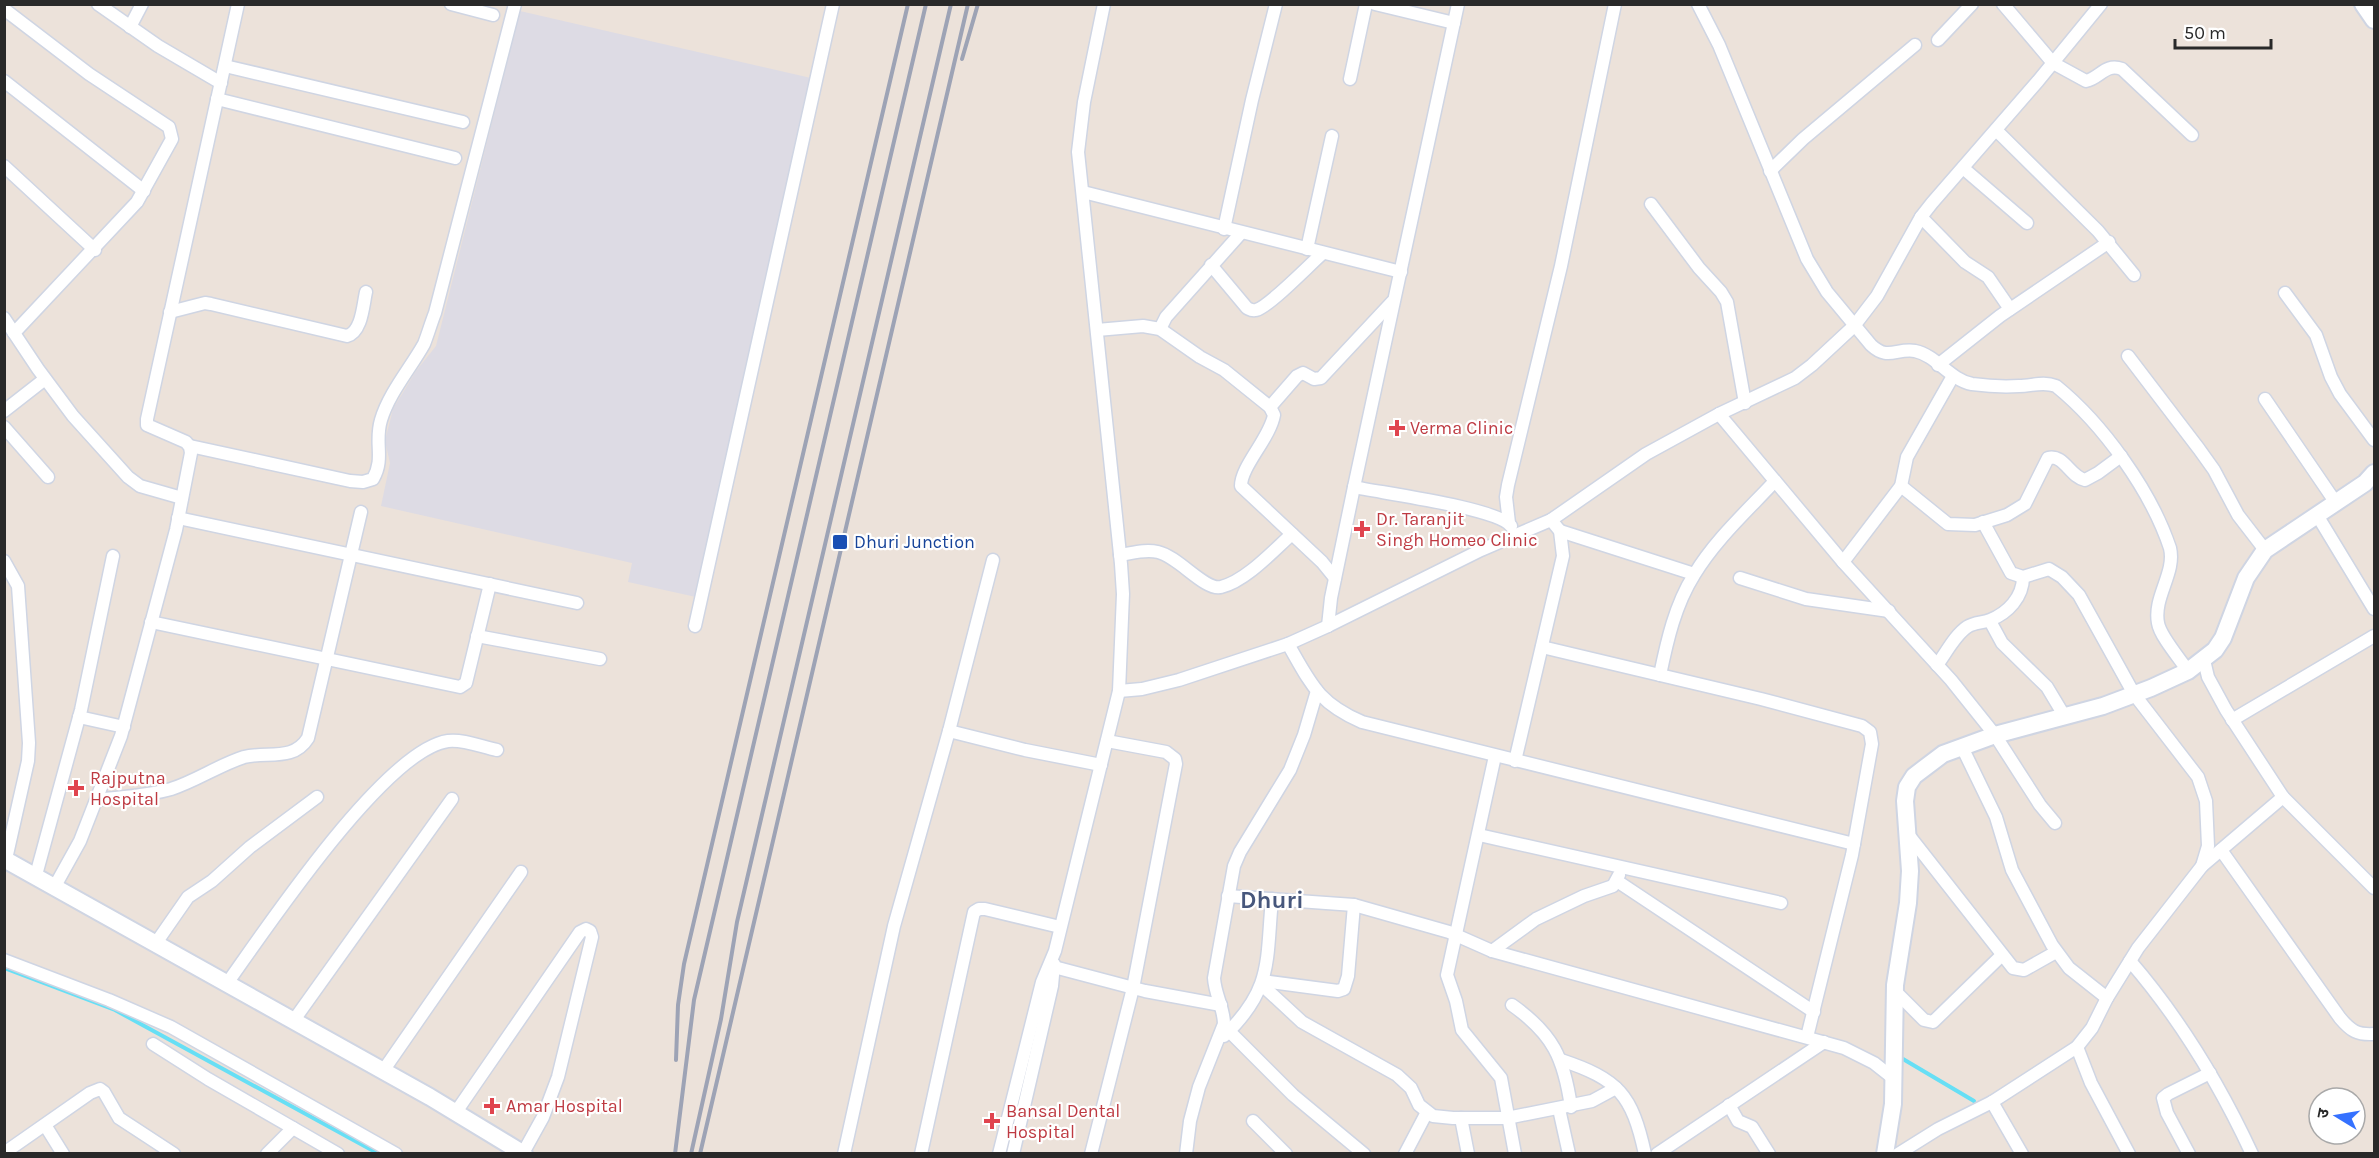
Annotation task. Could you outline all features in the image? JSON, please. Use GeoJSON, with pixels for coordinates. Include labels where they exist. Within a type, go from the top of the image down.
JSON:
{"type":"FeatureCollection","features":[{"type":"Feature","properties":{"kind":"street"},"geometry":{"type":"LineString","coordinates":[[98,4],[130,27],[221,83]]}},
{"type":"Feature","properties":{"kind":"street"},"geometry":{"type":"LineString","coordinates":[[130,27],[142,4]]}},
{"type":"Feature","properties":{"kind":"street"},"geometry":{"type":"LineString","coordinates":[[55,886],[80,841],[112,764],[124,727],[178,518],[192,453],[186,442],[147,425],[147,419],[238,4]]}},
{"type":"Feature","properties":{"kind":"street"},"geometry":{"type":"LineString","coordinates":[[451,4],[493,15]]}},
{"type":"Feature","properties":{"kind":"street"},"geometry":{"type":"LineString","coordinates":[[190,446],[350,481],[363,482],[373,479],[379,467],[378,437],[381,421],[388,404],[425,342],[435,313],[515,4]]}},
{"type":"Feature","properties":{"kind":"street"},"geometry":{"type":"LineString","coordinates":[[695,626],[833,4]]}},
{"type":"Feature","properties":{"kind":"street"},"geometry":{"type":"LineString","coordinates":[[1013,1154],[1052,986],[1060,927],[1119,691],[1124,594],[1078,152],[1079,131],[1104,4]]}},
{"type":"Feature","properties":{"kind":"street"},"geometry":{"type":"LineString","coordinates":[[1224,229],[1276,4]]}},
{"type":"Feature","properties":{"kind":"street"},"geometry":{"type":"LineString","coordinates":[[1350,79],[1366,4]]}},
{"type":"Feature","properties":{"kind":"street"},"geometry":{"type":"LineString","coordinates":[[1375,4],[1454,23]]}},
{"type":"Feature","properties":{"kind":"street"},"geometry":{"type":"LineString","coordinates":[[1328,626],[1335,578],[1458,4]]}},
{"type":"Feature","properties":{"kind":"street"},"geometry":{"type":"LineString","coordinates":[[1516,533],[1509,522],[1506,506],[1508,485],[1561,266],[1616,4]]}},
{"type":"Feature","properties":{"kind":"street"},"geometry":{"type":"LineString","coordinates":[[1938,40],[1972,4]]}},
{"type":"Feature","properties":{"kind":"street"},"geometry":{"type":"LineString","coordinates":[[2003,4],[2053,63],[2086,81],[2092,80],[2105,69],[2113,67],[2122,69],[2192,135]]}},
{"type":"Feature","properties":{"kind":"street"},"geometry":{"type":"LineString","coordinates":[[1119,691],[1142,689],[1171,682],[1288,644],[1328,626],[1516,533],[1551,520],[1631,463],[1719,414],[1795,378],[1854,326],[1877,296],[1921,217],[2102,4]]}},
{"type":"Feature","properties":{"kind":"street"},"geometry":{"type":"LineString","coordinates":[[2363,4],[2374,20]]}},
{"type":"Feature","properties":{"kind":"street"},"geometry":{"type":"LineString","coordinates":[[1702,6],[1797,240],[1816,276],[1854,326],[1878,352],[1894,354],[1915,351],[1953,376],[1971,383],[2020,386],[2048,383],[2056,386],[2121,456],[2136,477],[2170,548],[2171,562],[2159,602],[2158,623],[2188,671]]}},
{"type":"Feature","properties":{"kind":"street"},"geometry":{"type":"LineString","coordinates":[[4,9],[89,74],[169,126],[172,139],[137,202],[95,250],[14,333]]}},
{"type":"Feature","properties":{"kind":"street"},"geometry":{"type":"LineString","coordinates":[[1770,171],[1803,139],[1914,45]]}},
{"type":"Feature","properties":{"kind":"street"},"geometry":{"type":"LineString","coordinates":[[225,66],[463,122]]}},
{"type":"Feature","properties":{"kind":"street"},"geometry":{"type":"LineString","coordinates":[[4,81],[144,191]]}},
{"type":"Feature","properties":{"kind":"street"},"geometry":{"type":"LineString","coordinates":[[217,99],[455,158]]}},
{"type":"Feature","properties":{"kind":"street"},"geometry":{"type":"LineString","coordinates":[[1996,130],[2109,242],[2134,275]]}},
{"type":"Feature","properties":{"kind":"street"},"geometry":{"type":"LineString","coordinates":[[1307,249],[1332,136]]}},
{"type":"Feature","properties":{"kind":"street"},"geometry":{"type":"LineString","coordinates":[[4,166],[95,250]]}},
{"type":"Feature","properties":{"kind":"street"},"geometry":{"type":"LineString","coordinates":[[1963,168],[2027,223]]}},
{"type":"Feature","properties":{"kind":"street"},"geometry":{"type":"LineString","coordinates":[[1083,192],[1401,272]]}},
{"type":"Feature","properties":{"kind":"street"},"geometry":{"type":"LineString","coordinates":[[1651,204],[1699,268],[1721,292],[1726,302],[1745,403]]}},
{"type":"Feature","properties":{"kind":"street"},"geometry":{"type":"LineString","coordinates":[[1921,217],[1965,262],[1988,277],[2010,309]]}},
{"type":"Feature","properties":{"kind":"street"},"geometry":{"type":"LineString","coordinates":[[1160,329],[1166,317],[1240,233]]}},
{"type":"Feature","properties":{"kind":"street"},"geometry":{"type":"LineString","coordinates":[[1938,364],[2010,309],[2109,242]]}},
{"type":"Feature","properties":{"kind":"street"},"geometry":{"type":"LineString","coordinates":[[1211,265],[1247,308],[1253,310],[1271,300],[1323,253]]}},
{"type":"Feature","properties":{"kind":"street"},"geometry":{"type":"LineString","coordinates":[[170,312],[205,303],[347,336],[357,329],[366,292]]}},
{"type":"Feature","properties":{"kind":"street"},"geometry":{"type":"LineString","coordinates":[[2285,293],[2316,334],[2340,394],[2374,441]]}},
{"type":"Feature","properties":{"kind":"street"},"geometry":{"type":"LineString","coordinates":[[1270,407],[1297,376],[1303,374],[1314,379],[1321,378],[1393,301]]}},
{"type":"Feature","properties":{"kind":"street"},"geometry":{"type":"LineString","coordinates":[[4,318],[73,416],[128,477],[140,486],[182,498]]}},
{"type":"Feature","properties":{"kind":"street"},"geometry":{"type":"LineString","coordinates":[[1097,330],[1143,326],[1160,329],[1200,357],[1224,369],[1270,407],[1274,415],[1270,428],[1241,480],[1241,486],[1322,562],[1335,578]]}},
{"type":"Feature","properties":{"kind":"street"},"geometry":{"type":"LineString","coordinates":[[2128,356],[2214,470],[2238,515],[2265,550]]}},
{"type":"Feature","properties":{"kind":"street"},"geometry":{"type":"LineString","coordinates":[[1843,562],[1901,486],[1907,457],[1953,376]]}},
{"type":"Feature","properties":{"kind":"street"},"geometry":{"type":"LineString","coordinates":[[4,411],[45,379]]}},
{"type":"Feature","properties":{"kind":"street"},"geometry":{"type":"LineString","coordinates":[[2265,399],[2336,503]]}},
{"type":"Feature","properties":{"kind":"street"},"geometry":{"type":"LineString","coordinates":[[1719,414],[1843,562],[1937,664],[1995,735],[2040,805],[2055,824]]}},
{"type":"Feature","properties":{"kind":"street"},"geometry":{"type":"LineString","coordinates":[[4,428],[48,477]]}},
{"type":"Feature","properties":{"kind":"street"},"geometry":{"type":"LineString","coordinates":[[1901,486],[1948,524],[1975,525],[2007,515],[2025,504],[2048,458],[2055,457],[2074,475],[2085,480],[2121,456]]}},
{"type":"Feature","properties":{"kind":"street"},"geometry":{"type":"LineString","coordinates":[[1886,1154],[1893,1104],[1895,991],[1908,903],[1910,871],[1905,801],[1907,786],[1914,776],[1942,753],[2134,694],[2188,671],[2204,660],[2223,638],[2246,578],[2265,550],[2365,483],[2374,473]]}},
{"type":"Feature","properties":{"kind":"street"},"geometry":{"type":"LineString","coordinates":[[1660,675],[1677,610],[1694,574],[1735,524],[1775,481]]}},
{"type":"Feature","properties":{"kind":"street"},"geometry":{"type":"LineString","coordinates":[[1354,488],[1462,507],[1501,517],[1509,522]]}},
{"type":"Feature","properties":{"kind":"street"},"geometry":{"type":"LineString","coordinates":[[97,800],[146,795],[173,788],[241,758],[259,754],[280,755],[302,746],[308,738],[361,512]]}},
{"type":"Feature","properties":{"kind":"street"},"geometry":{"type":"LineString","coordinates":[[2317,515],[2374,609]]}},
{"type":"Feature","properties":{"kind":"street"},"geometry":{"type":"LineString","coordinates":[[178,518],[577,603]]}},
{"type":"Feature","properties":{"kind":"street"},"geometry":{"type":"LineString","coordinates":[[1515,761],[1563,556],[1560,531],[1551,520]]}},
{"type":"Feature","properties":{"kind":"street"},"geometry":{"type":"LineString","coordinates":[[1983,522],[2011,573],[2023,577],[2049,569],[2069,584],[2089,611],[2134,694],[2192,766],[2203,787],[2208,822],[2208,846],[2202,866]]}},
{"type":"Feature","properties":{"kind":"street"},"geometry":{"type":"LineString","coordinates":[[1560,531],[1694,574]]}},
{"type":"Feature","properties":{"kind":"street"},"geometry":{"type":"LineString","coordinates":[[1120,555],[1148,550],[1159,552],[1190,570],[1210,587],[1222,587],[1253,568],[1292,534]]}},
{"type":"Feature","properties":{"kind":"street"},"geometry":{"type":"LineString","coordinates":[[36,875],[79,717],[113,556]]}},
{"type":"Feature","properties":{"kind":"street"},"geometry":{"type":"LineString","coordinates":[[844,1154],[894,926],[949,731],[993,560]]}},
{"type":"Feature","properties":{"kind":"street"},"geometry":{"type":"LineString","coordinates":[[4,561],[18,586],[29,743],[28,761],[5,859],[228,982],[456,1112],[523,1153],[543,1116],[558,1077],[592,937],[590,930],[586,929],[580,933],[456,1112]]}},
{"type":"Feature","properties":{"kind":"street"},"geometry":{"type":"LineString","coordinates":[[1937,664],[1967,627],[1990,621],[2001,614],[2020,595],[2023,589],[2023,577]]}},
{"type":"Feature","properties":{"kind":"street"},"geometry":{"type":"LineString","coordinates":[[1740,578],[1806,599],[1889,611]]}},
{"type":"Feature","properties":{"kind":"street"},"geometry":{"type":"LineString","coordinates":[[151,622],[460,687],[466,682],[490,584]]}},
{"type":"Feature","properties":{"kind":"street"},"geometry":{"type":"LineString","coordinates":[[1990,621],[2002,644],[2046,687],[2065,717]]}},
{"type":"Feature","properties":{"kind":"street"},"geometry":{"type":"LineString","coordinates":[[477,636],[600,660]]}},
{"type":"Feature","properties":{"kind":"street"},"geometry":{"type":"LineString","coordinates":[[2232,720],[2374,636]]}},
{"type":"Feature","properties":{"kind":"street"},"geometry":{"type":"LineString","coordinates":[[1288,644],[1317,691],[1331,706],[1362,722],[1854,844]]}},
{"type":"Feature","properties":{"kind":"street"},"geometry":{"type":"LineString","coordinates":[[1542,647],[1761,699],[1868,729],[1872,736],[1872,744],[1854,844],[1807,1037]]}},
{"type":"Feature","properties":{"kind":"street"},"geometry":{"type":"LineString","coordinates":[[2204,660],[2208,677],[2232,720],[2283,797],[2374,888]]}},
{"type":"Feature","properties":{"kind":"street"},"geometry":{"type":"LineString","coordinates":[[1186,1154],[1190,1121],[1199,1087],[1224,1024],[1224,1013],[1215,990],[1214,978],[1234,866],[1240,852],[1290,770],[1304,735],[1317,691]]}},
{"type":"Feature","properties":{"kind":"street"},"geometry":{"type":"LineString","coordinates":[[79,717],[124,727]]}},
{"type":"Feature","properties":{"kind":"street"},"geometry":{"type":"LineString","coordinates":[[949,731],[1101,765]]}},
{"type":"Feature","properties":{"kind":"street"},"geometry":{"type":"LineString","coordinates":[[228,982],[318,858],[384,781],[410,760],[448,741],[470,743],[497,750]]}},
{"type":"Feature","properties":{"kind":"street"},"geometry":{"type":"LineString","coordinates":[[1091,1154],[1132,988],[1176,764],[1175,759],[1166,752],[1107,741]]}},
{"type":"Feature","properties":{"kind":"street"},"geometry":{"type":"LineString","coordinates":[[1962,747],[1996,817],[2012,870],[2056,952],[2069,968],[2107,998]]}},
{"type":"Feature","properties":{"kind":"street"},"geometry":{"type":"LineString","coordinates":[[1495,756],[1448,967],[1448,982],[1456,1001],[1462,1030],[1501,1078],[1515,1154]]}},
{"type":"Feature","properties":{"kind":"street"},"geometry":{"type":"LineString","coordinates":[[156,943],[188,897],[212,881],[250,848],[317,797]]}},
{"type":"Feature","properties":{"kind":"street"},"geometry":{"type":"LineString","coordinates":[[1899,1154],[1938,1129],[1992,1102],[2077,1047],[2092,1028],[2130,961],[2202,866],[2283,797]]}},
{"type":"Feature","properties":{"kind":"street"},"geometry":{"type":"LineString","coordinates":[[294,1020],[452,799]]}},
{"type":"Feature","properties":{"kind":"street"},"geometry":{"type":"LineString","coordinates":[[1906,832],[2013,968],[2024,970],[2056,952]]}},
{"type":"Feature","properties":{"kind":"street"},"geometry":{"type":"LineString","coordinates":[[1479,835],[1781,903]]}},
{"type":"Feature","properties":{"kind":"street"},"geometry":{"type":"LineString","coordinates":[[2221,850],[2340,1018],[2356,1033],[2374,1034]]}},
{"type":"Feature","properties":{"kind":"street"},"geometry":{"type":"LineString","coordinates":[[1492,951],[1536,919],[1584,896],[1608,889],[1617,881],[1620,867]]}},
{"type":"Feature","properties":{"kind":"street"},"geometry":{"type":"LineString","coordinates":[[383,1071],[521,872]]}},
{"type":"Feature","properties":{"kind":"street"},"geometry":{"type":"LineString","coordinates":[[1617,881],[1814,1012]]}},
{"type":"Feature","properties":{"kind":"street"},"geometry":{"type":"LineString","coordinates":[[1228,896],[1354,905],[1456,934],[1492,951],[1824,1042],[1861,1055],[1893,1078]]}},
{"type":"Feature","properties":{"kind":"street"},"geometry":{"type":"LineString","coordinates":[[1219,1041],[1254,1001],[1262,983],[1272,899]]}},
{"type":"Feature","properties":{"kind":"street"},"geometry":{"type":"LineString","coordinates":[[1262,983],[1338,991],[1344,988],[1348,976],[1354,905]]}},
{"type":"Feature","properties":{"kind":"street"},"geometry":{"type":"LineString","coordinates":[[921,1154],[974,912],[985,909],[1060,927]]}},
{"type":"Feature","properties":{"kind":"street"},"geometry":{"type":"LineString","coordinates":[[999,1154],[1042,982],[1055,951]]}},
{"type":"Feature","properties":{"kind":"street"},"geometry":{"type":"LineString","coordinates":[[1895,991],[1924,1020],[1933,1022],[2002,955]]}},
{"type":"Feature","properties":{"kind":"street"},"geometry":{"type":"LineString","coordinates":[[4,960],[110,1000],[171,1027],[396,1154]]}},
{"type":"Feature","properties":{"kind":"street"},"geometry":{"type":"LineString","coordinates":[[2130,961],[2164,1002],[2210,1072],[2226,1099],[2252,1154]]}},
{"type":"Feature","properties":{"kind":"street"},"geometry":{"type":"LineString","coordinates":[[1054,967],[1132,988],[1221,1005]]}},
{"type":"Feature","properties":{"kind":"street"},"geometry":{"type":"LineString","coordinates":[[1262,983],[1302,1022],[1398,1075],[1411,1088],[1419,1105],[1427,1112],[1441,1117],[1507,1118],[1592,1101],[1616,1088]]}},
{"type":"Feature","properties":{"kind":"street"},"geometry":{"type":"LineString","coordinates":[[1512,1005],[1533,1020],[1544,1032],[1555,1046],[1561,1060],[1567,1078],[1565,1108],[1569,1154]]}},
{"type":"Feature","properties":{"kind":"street"},"geometry":{"type":"LineString","coordinates":[[1229,1031],[1293,1095],[1364,1154]]}},
{"type":"Feature","properties":{"kind":"street"},"geometry":{"type":"LineString","coordinates":[[1657,1154],[1824,1042]]}},
{"type":"Feature","properties":{"kind":"street"},"geometry":{"type":"LineString","coordinates":[[153,1044],[208,1079],[338,1154]]}},
{"type":"Feature","properties":{"kind":"street"},"geometry":{"type":"LineString","coordinates":[[2077,1047],[2091,1083],[2128,1154]]}},
{"type":"Feature","properties":{"kind":"street"},"geometry":{"type":"LineString","coordinates":[[1561,1060],[1603,1076],[1616,1088],[1635,1115],[1645,1154]]}},
{"type":"Feature","properties":{"kind":"street"},"geometry":{"type":"LineString","coordinates":[[2189,1154],[2167,1113],[2163,1098],[2210,1072]]}},
{"type":"Feature","properties":{"kind":"street"},"geometry":{"type":"LineString","coordinates":[[4,1154],[90,1093],[100,1089],[119,1118],[174,1154]]}},
{"type":"Feature","properties":{"kind":"street"},"geometry":{"type":"LineString","coordinates":[[1992,1102],[2022,1154]]}},
{"type":"Feature","properties":{"kind":"street"},"geometry":{"type":"LineString","coordinates":[[1729,1105],[1738,1121],[1752,1127],[1767,1153]]}},
{"type":"Feature","properties":{"kind":"street"},"geometry":{"type":"LineString","coordinates":[[1405,1154],[1427,1112]]}},
{"type":"Feature","properties":{"kind":"street"},"geometry":{"type":"LineString","coordinates":[[1461,1118],[1468,1154]]}},
{"type":"Feature","properties":{"kind":"street"},"geometry":{"type":"LineString","coordinates":[[1253,1121],[1286,1154]]}},
{"type":"Feature","properties":{"kind":"street"},"geometry":{"type":"LineString","coordinates":[[45,1125],[63,1154]]}},
{"type":"Feature","properties":{"kind":"street"},"geometry":{"type":"LineString","coordinates":[[267,1154],[293,1128]]}},
{"type":"Feature","properties":{"kind":"shaded area"},"geometry":{"type":"Polygon","coordinates":[[[520,11],[811,78],[696,597],[628,582],[632,563],[381,506],[390,463],[385,441],[393,409],[416,371],[436,346],[520,11]]]}},
{"type":"Feature","properties":{"kind":"waterway"},"geometry":{"type":"LineString","coordinates":[[4,968],[115,1010],[379,1154]]}},
{"type":"Feature","properties":{"kind":"waterway"},"geometry":{"type":"LineString","coordinates":[[1903,1059],[1974,1101]]}},
{"type":"Feature","properties":{"kind":"railway"},"geometry":{"type":"LineString","coordinates":[[676,1060],[678,1005],[684,964],[908,4]]}},
{"type":"Feature","properties":{"kind":"railway"},"geometry":{"type":"LineString","coordinates":[[675,1154],[694,1000],[926,4]]}},
{"type":"Feature","properties":{"kind":"railway"},"geometry":{"type":"LineString","coordinates":[[691,1154],[721,1019],[737,922],[951,4]]}},
{"type":"Feature","properties":{"kind":"railway"},"geometry":{"type":"LineString","coordinates":[[700,1154],[968,4]]}},
{"type":"Feature","properties":{"kind":"railway"},"geometry":{"type":"LineString","coordinates":[[962,59],[978,4]]}},
{"type":"Feature","properties":{"kind":"place","name":"Verma Clinic"},"geometry":{"type":"Point","coordinates":[1397,428]}},
{"type":"Feature","properties":{"kind":"place","name":"Dr. Taranjit Singh Homeo Clinic"},"geometry":{"type":"Point","coordinates":[1362,529]}},
{"type":"Feature","properties":{"kind":"place","name":"Dhuri Junction"},"geometry":{"type":"Point","coordinates":[840,542]}},
{"type":"Feature","properties":{"kind":"place","name":"Rajputna Hospital"},"geometry":{"type":"Point","coordinates":[76,788]}},
{"type":"Feature","properties":{"kind":"place","name":"Amar Hospital"},"geometry":{"type":"Point","coordinates":[492,1106]}},
{"type":"Feature","properties":{"kind":"place","name":"Bansal Dental Hospital"},"geometry":{"type":"Point","coordinates":[992,1121]}},
{"type":"Feature","properties":{"kind":"district","name":"Dhuri"},"geometry":{"type":"Point","coordinates":[1272,900]}}]}
